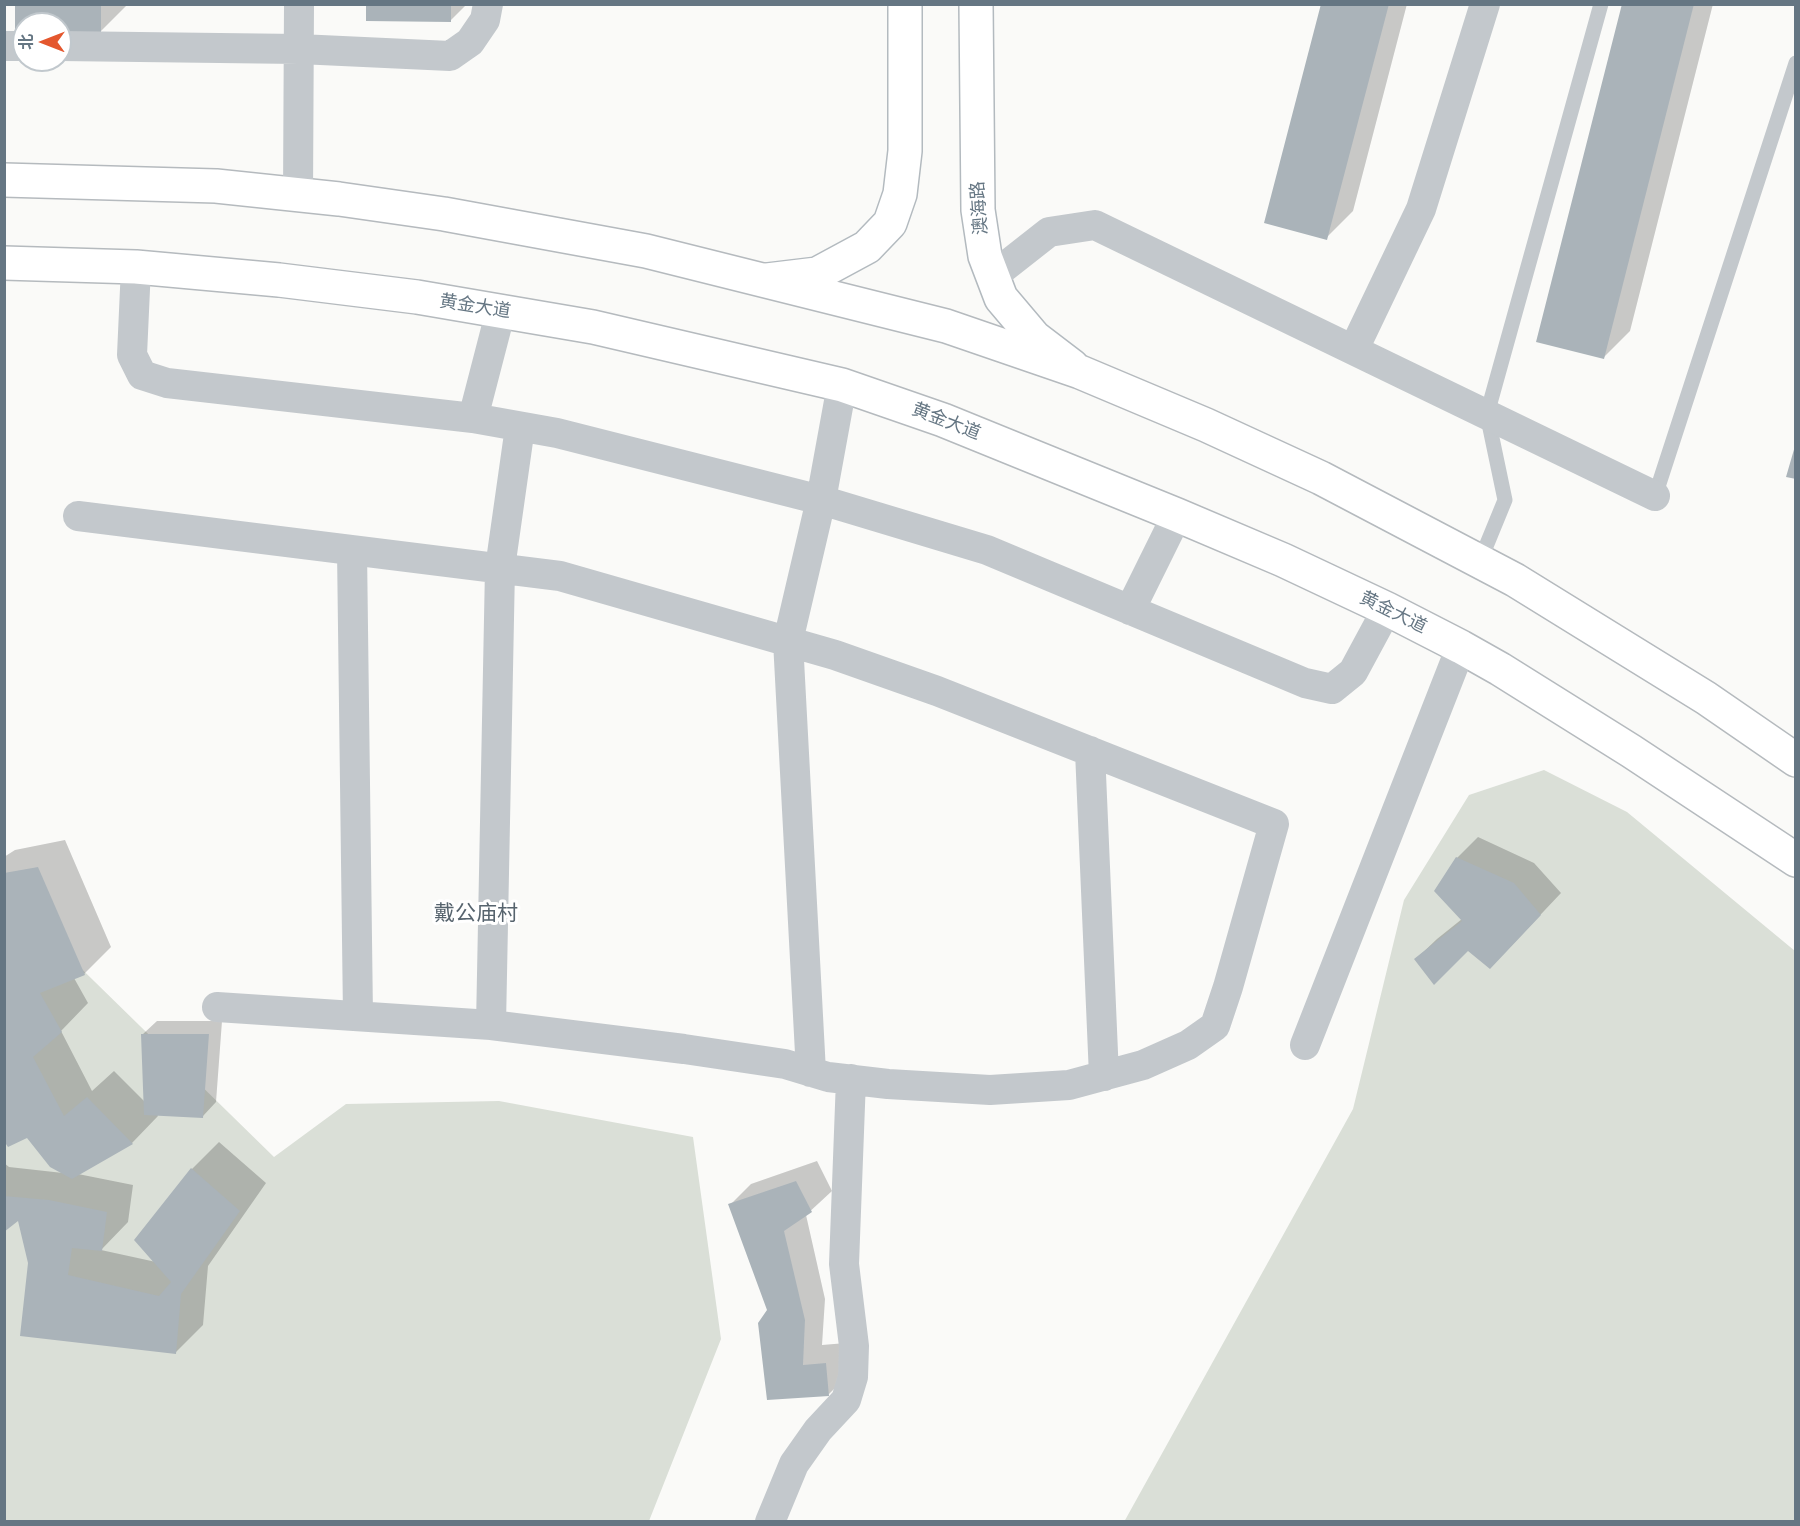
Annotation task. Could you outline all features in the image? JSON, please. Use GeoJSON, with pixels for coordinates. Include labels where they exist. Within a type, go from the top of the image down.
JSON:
{"type":"FeatureCollection","features":[{"type":"Feature","properties":{"kind":"main road"},"geometry":{"type":"LineString","coordinates":[[763,281],[817,274],[867,247],[890,224],[900,194],[905,151],[905,4]]}},
{"type":"Feature","properties":{"kind":"main road","name":"澳海路"},"geometry":{"type":"LineString","coordinates":[[976,4],[978,210],[985,256],[1001,298],[1034,338],[1080,372]]}},
{"type":"Feature","properties":{"kind":"main road"},"geometry":{"type":"LineString","coordinates":[[4,180],[216,186],[397,207],[529,228],[645,250],[946,326],[1080,372],[1321,478],[1515,580],[1696,692],[1796,760]]}},
{"type":"Feature","properties":{"kind":"main road","name":"黄金大道"},"geometry":{"type":"LineString","coordinates":[[4,263],[136,267],[291,281],[501,310],[605,329],[842,385],[943,420],[1177,515],[1282,560],[1387,609],[1461,647],[1631,751],[1796,860]]}},
{"type":"Feature","properties":{"kind":"street"},"geometry":{"type":"LineString","coordinates":[[298,195],[299,4]]}},
{"type":"Feature","properties":{"kind":"street"},"geometry":{"type":"LineString","coordinates":[[72,46],[299,49],[450,56],[470,42],[485,20],[488,4]]}},
{"type":"Feature","properties":{"kind":"street"},"geometry":{"type":"LineString","coordinates":[[1354,349],[1421,209],[1485,4]]}},
{"type":"Feature","properties":{"kind":"street"},"geometry":{"type":"LineString","coordinates":[[993,276],[1049,232],[1095,225],[1655,496]]}},
{"type":"Feature","properties":{"kind":"street"},"geometry":{"type":"LineString","coordinates":[[136,267],[132,355],[142,375],[167,383],[473,418],[557,433],[821,500],[987,550],[1305,683],[1332,690],[1353,672],[1387,609]]}},
{"type":"Feature","properties":{"kind":"street"},"geometry":{"type":"LineString","coordinates":[[473,418],[501,310]]}},
{"type":"Feature","properties":{"kind":"street"},"geometry":{"type":"LineString","coordinates":[[811,1072],[788,641],[821,500],[842,385]]}},
{"type":"Feature","properties":{"kind":"street"},"geometry":{"type":"LineString","coordinates":[[491,1025],[500,568],[520,427]]}},
{"type":"Feature","properties":{"kind":"street"},"geometry":{"type":"LineString","coordinates":[[1130,610],[1177,515]]}},
{"type":"Feature","properties":{"kind":"street"},"geometry":{"type":"LineString","coordinates":[[78,516],[560,576],[836,655],[937,690],[1274,824],[1215,1026],[1179,1049],[1143,1065],[1069,1085],[990,1090],[888,1084],[828,1077],[786,1064],[695,1050],[491,1025],[217,1007]]}},
{"type":"Feature","properties":{"kind":"street"},"geometry":{"type":"LineString","coordinates":[[352,550],[358,1017]]}},
{"type":"Feature","properties":{"kind":"street"},"geometry":{"type":"LineString","coordinates":[[1305,1045],[1461,647]]}},
{"type":"Feature","properties":{"kind":"street"},"geometry":{"type":"LineString","coordinates":[[1090,752],[1104,1076]]}},
{"type":"Feature","properties":{"kind":"street"},"geometry":{"type":"LineString","coordinates":[[770,1521],[794,1464],[818,1430],[846,1400],[853,1377],[854,1346],[844,1264],[851,1080]]}},
{"type":"Feature","properties":{"kind":"lane"},"geometry":{"type":"LineString","coordinates":[[1480,561],[1505,500],[1487,414],[1601,4]]}},
{"type":"Feature","properties":{"kind":"lane"},"geometry":{"type":"LineString","coordinates":[[1655,496],[1796,63]]}},
{"type":"Feature","properties":{"kind":"shaded area"},"geometry":{"type":"Polygon","coordinates":[[[1544,770],[1627,812],[1795,951],[1795,1521],[1124,1522],[1353,1109],[1404,900],[1469,795],[1544,770]]]}},
{"type":"Feature","properties":{"kind":"shaded area"},"geometry":{"type":"Polygon","coordinates":[[[4,893],[274,1157],[346,1104],[499,1101],[693,1137],[721,1339],[649,1521],[5,1521],[4,893]]]}},
{"type":"Feature","properties":{"kind":"building"},"geometry":{"type":"Polygon","coordinates":[[[15,4],[101,4],[101,34],[72,34],[72,12],[15,12],[15,4]]]}},
{"type":"Feature","properties":{"kind":"building"},"geometry":{"type":"Polygon","coordinates":[[[1321,4],[1389,4],[1327,240],[1264,223],[1321,4]]]}},
{"type":"Feature","properties":{"kind":"building"},"geometry":{"type":"Polygon","coordinates":[[[1622,4],[1694,4],[1604,359],[1536,342],[1622,4]]]}},
{"type":"Feature","properties":{"kind":"building"},"geometry":{"type":"Polygon","coordinates":[[[366,5],[451,5],[451,22],[366,21],[366,5]]]}},
{"type":"Feature","properties":{"kind":"building"},"geometry":{"type":"Polygon","coordinates":[[[1796,446],[1796,479],[1786,477],[1796,446]]]}},
{"type":"Feature","properties":{"kind":"building"},"geometry":{"type":"Polygon","coordinates":[[[1456,857],[1514,883],[1541,915],[1490,969],[1468,951],[1434,985],[1414,959],[1462,921],[1434,891],[1456,857]]]}},
{"type":"Feature","properties":{"kind":"building"},"geometry":{"type":"Polygon","coordinates":[[[38,867],[85,975],[40,993],[62,1032],[33,1057],[64,1116],[87,1097],[133,1144],[72,1179],[50,1167],[27,1138],[8,1147],[4,1141],[4,873],[38,867]]]}},
{"type":"Feature","properties":{"kind":"building"},"geometry":{"type":"Polygon","coordinates":[[[141,1034],[209,1034],[203,1118],[144,1115],[141,1034]]]}},
{"type":"Feature","properties":{"kind":"building"},"geometry":{"type":"Polygon","coordinates":[[[191,1168],[240,1211],[181,1294],[176,1354],[20,1336],[28,1263],[18,1221],[4,1232],[4,1196],[49,1200],[107,1212],[102,1251],[72,1248],[68,1275],[159,1296],[171,1282],[134,1240],[191,1168]]]}},
{"type":"Feature","properties":{"kind":"building"},"geometry":{"type":"Polygon","coordinates":[[[796,1181],[812,1212],[784,1231],[805,1320],[803,1365],[826,1363],[829,1396],[767,1400],[758,1323],[767,1310],[728,1204],[796,1181]]]}},
{"type":"Feature","properties":{"kind":"district","name":"戴公庙村"},"geometry":{"type":"Point","coordinates":[476,914]}}]}
